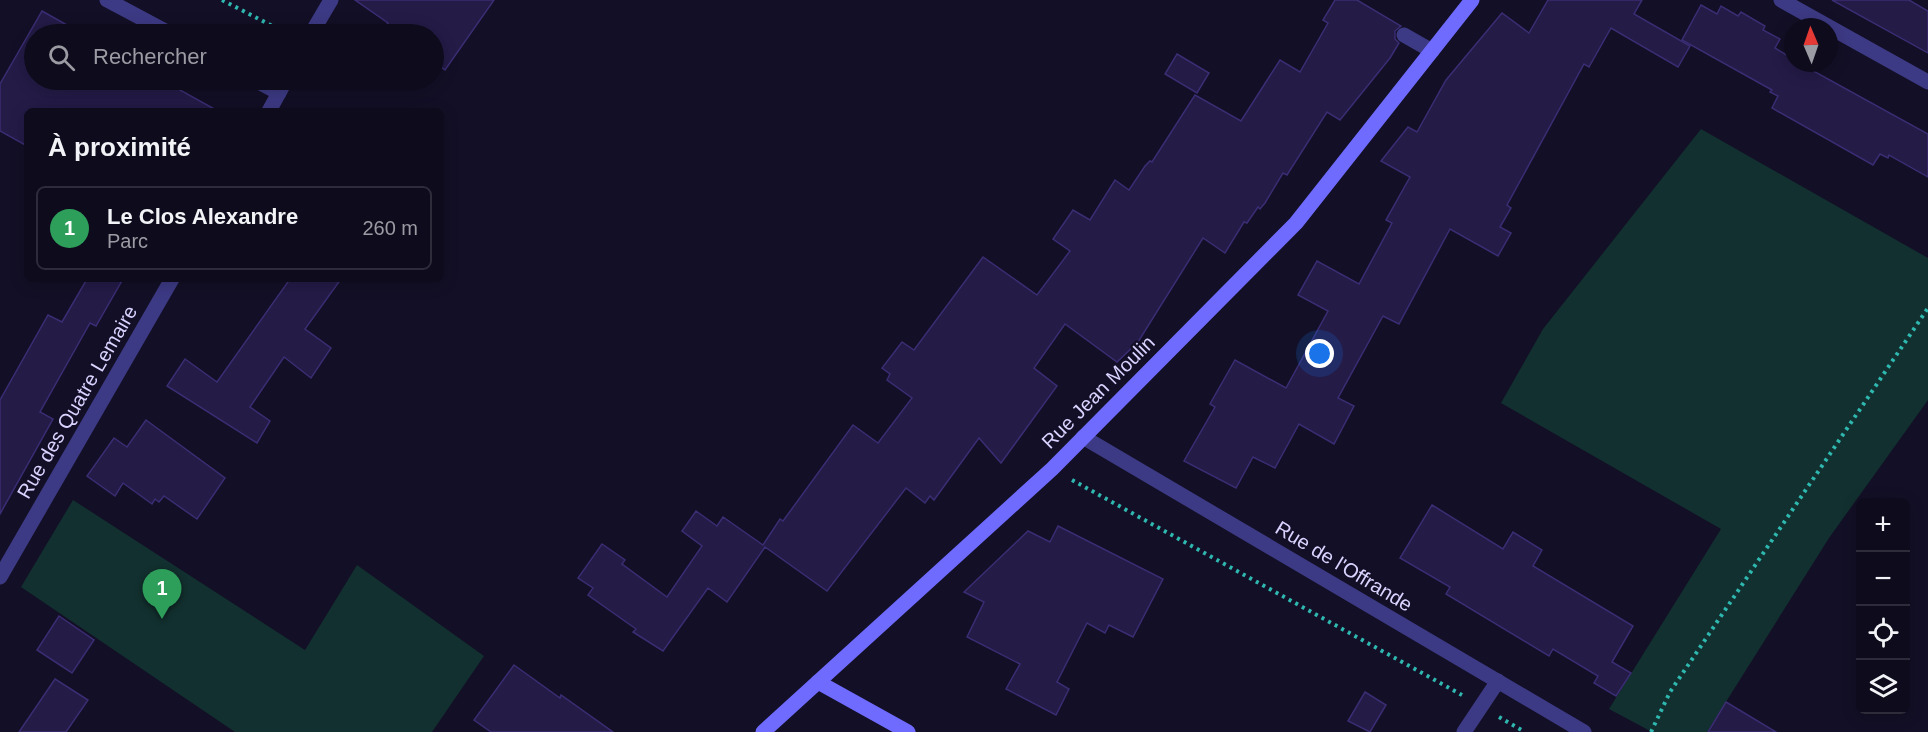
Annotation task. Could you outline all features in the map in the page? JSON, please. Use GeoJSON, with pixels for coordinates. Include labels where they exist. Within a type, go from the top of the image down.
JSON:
{"type":"FeatureCollection","features":[{"type":"Feature","properties":{"kind":"main road","name":"Rue Jean Moulin"},"geometry":{"type":"LineString","coordinates":[[764,732],[1052,469],[1296,223],[1472,0]]}},
{"type":"Feature","properties":{"kind":"main road"},"geometry":{"type":"LineString","coordinates":[[818,682],[908,732]]}},
{"type":"Feature","properties":{"kind":"street"},"geometry":{"type":"LineString","coordinates":[[107,0],[152,24]]}},
{"type":"Feature","properties":{"kind":"street"},"geometry":{"type":"LineString","coordinates":[[317,24],[331,0]]}},
{"type":"Feature","properties":{"kind":"street"},"geometry":{"type":"LineString","coordinates":[[1781,0],[1928,82]]}},
{"type":"Feature","properties":{"kind":"street"},"geometry":{"type":"LineString","coordinates":[[1404,36],[1432,51]]}},
{"type":"Feature","properties":{"kind":"street"},"geometry":{"type":"LineString","coordinates":[[271,108],[281,90]]}},
{"type":"Feature","properties":{"kind":"street","name":"Rue des Quatre Lemaire"},"geometry":{"type":"LineString","coordinates":[[0,577],[170,282]]}},
{"type":"Feature","properties":{"kind":"street","name":"Rue de l'Offrande"},"geometry":{"type":"LineString","coordinates":[[1083,437],[1584,732]]}},
{"type":"Feature","properties":{"kind":"street"},"geometry":{"type":"LineString","coordinates":[[1464,732],[1497,681]]}},
{"type":"Feature","properties":{"kind":"path"},"geometry":{"type":"LineString","coordinates":[[222,0],[269,24]]}},
{"type":"Feature","properties":{"kind":"path"},"geometry":{"type":"LineString","coordinates":[[1651,732],[1670,692],[1928,308]]}},
{"type":"Feature","properties":{"kind":"path"},"geometry":{"type":"LineString","coordinates":[[1052,469],[1525,732]]}},
{"type":"Feature","properties":{"kind":"green space"},"geometry":{"type":"Polygon","coordinates":[[[1701,129],[1928,258],[1928,400],[1829,538],[1707,732],[1652,732],[1609,709],[1721,529],[1501,403],[1543,329],[1701,129]]]}},
{"type":"Feature","properties":{"kind":"green space"},"geometry":{"type":"Polygon","coordinates":[[[73,500],[305,650],[357,565],[484,656],[432,732],[235,732],[21,587],[73,500]]]}},
{"type":"Feature","properties":{"kind":"building"},"geometry":{"type":"Polygon","coordinates":[[[355,0],[494,0],[445,70],[444,24],[388,23],[355,0]]]}},
{"type":"Feature","properties":{"kind":"building"},"geometry":{"type":"Polygon","coordinates":[[[1335,0],[1357,0],[1401,26],[1395,31],[1395,39],[1399,43],[1390,58],[1340,120],[1327,112],[1287,175],[1283,173],[1265,203],[1260,209],[1258,207],[1247,223],[1244,222],[1225,253],[1203,238],[1138,342],[1117,362],[1065,324],[1034,368],[1057,386],[1001,463],[979,438],[934,500],[930,496],[925,503],[906,488],[827,591],[765,547],[727,602],[708,588],[663,651],[633,632],[636,629],[588,595],[593,588],[578,578],[602,544],[625,560],[622,564],[667,597],[702,546],[682,531],[696,511],[717,526],[723,517],[763,545],[780,519],[783,521],[853,425],[878,443],[912,398],[887,380],[890,374],[882,368],[902,342],[914,350],[983,257],[1037,295],[1070,251],[1053,239],[1073,210],[1090,220],[1115,180],[1129,190],[1145,166],[1150,161],[1152,162],[1195,95],[1241,121],[1280,60],[1300,72],[1328,23],[1323,20],[1335,0]]]}},
{"type":"Feature","properties":{"kind":"building"},"geometry":{"type":"Polygon","coordinates":[[[1548,0],[1642,0],[1634,14],[1690,46],[1678,67],[1611,28],[1589,67],[1584,64],[1507,205],[1511,208],[1500,227],[1511,233],[1498,256],[1450,229],[1399,324],[1383,316],[1338,398],[1354,406],[1334,444],[1299,424],[1275,468],[1253,457],[1236,488],[1184,461],[1215,407],[1210,404],[1235,360],[1286,388],[1328,311],[1298,295],[1317,261],[1359,284],[1392,223],[1386,220],[1410,177],[1381,161],[1408,127],[1417,132],[1446,80],[1502,13],[1529,33],[1548,0]]]}},
{"type":"Feature","properties":{"kind":"building"},"geometry":{"type":"Polygon","coordinates":[[[1832,0],[1909,0],[1928,11],[1928,53],[1832,0]]]}},
{"type":"Feature","properties":{"kind":"building"},"geometry":{"type":"Polygon","coordinates":[[[1701,5],[1717,14],[1721,6],[1738,16],[1741,12],[1765,26],[1763,30],[1780,39],[1775,48],[1784,54],[1784,72],[1815,72],[1928,134],[1928,177],[1889,155],[1888,158],[1880,154],[1873,165],[1772,108],[1778,96],[1770,92],[1772,90],[1682,40],[1701,5]]]}},
{"type":"Feature","properties":{"kind":"building"},"geometry":{"type":"Polygon","coordinates":[[[42,11],[65,24],[35,24],[42,11]]]}},
{"type":"Feature","properties":{"kind":"building"},"geometry":{"type":"Polygon","coordinates":[[[24,42],[24,90],[180,90],[213,108],[24,108],[24,144],[0,131],[0,84],[24,42]]]}},
{"type":"Feature","properties":{"kind":"building"},"geometry":{"type":"Polygon","coordinates":[[[1177,54],[1209,73],[1197,93],[1165,74],[1177,54]]]}},
{"type":"Feature","properties":{"kind":"building"},"geometry":{"type":"Polygon","coordinates":[[[85,282],[121,282],[96,326],[90,323],[40,412],[53,419],[0,514],[0,400],[48,315],[62,322],[85,282]]]}},
{"type":"Feature","properties":{"kind":"building"},"geometry":{"type":"Polygon","coordinates":[[[288,282],[339,282],[305,329],[331,348],[311,378],[284,357],[250,407],[270,421],[257,443],[167,386],[185,359],[217,382],[288,282]]]}},
{"type":"Feature","properties":{"kind":"building"},"geometry":{"type":"Polygon","coordinates":[[[146,420],[225,478],[197,519],[164,496],[159,502],[155,499],[152,504],[123,483],[115,496],[87,476],[114,438],[127,447],[146,420]]]}},
{"type":"Feature","properties":{"kind":"building"},"geometry":{"type":"Polygon","coordinates":[[[1432,505],[1503,549],[1513,532],[1542,550],[1533,566],[1633,626],[1612,662],[1631,673],[1616,696],[1594,683],[1598,676],[1553,649],[1549,656],[1446,594],[1450,587],[1400,558],[1432,505]]]}},
{"type":"Feature","properties":{"kind":"building"},"geometry":{"type":"Polygon","coordinates":[[[1058,526],[1163,579],[1133,637],[1109,625],[1105,633],[1087,623],[1057,682],[1069,689],[1056,715],[1006,689],[1020,664],[967,637],[984,602],[964,592],[1028,531],[1050,542],[1058,526]]]}},
{"type":"Feature","properties":{"kind":"building"},"geometry":{"type":"Polygon","coordinates":[[[59,616],[94,640],[72,673],[37,650],[59,616]]]}},
{"type":"Feature","properties":{"kind":"building"},"geometry":{"type":"Polygon","coordinates":[[[514,665],[613,732],[491,732],[474,720],[514,665]]]}},
{"type":"Feature","properties":{"kind":"building"},"geometry":{"type":"Polygon","coordinates":[[[55,679],[88,700],[66,732],[19,732],[55,679]]]}},
{"type":"Feature","properties":{"kind":"building"},"geometry":{"type":"Polygon","coordinates":[[[1365,692],[1386,705],[1370,732],[1348,721],[1365,692]]]}},
{"type":"Feature","properties":{"kind":"building"},"geometry":{"type":"Polygon","coordinates":[[[1726,702],[1776,732],[1708,732],[1726,702]]]}},
{"type":"Feature","properties":{"kind":"place","name":"Le Clos Alexandre"},"geometry":{"type":"Point","coordinates":[162,619]}}]}
